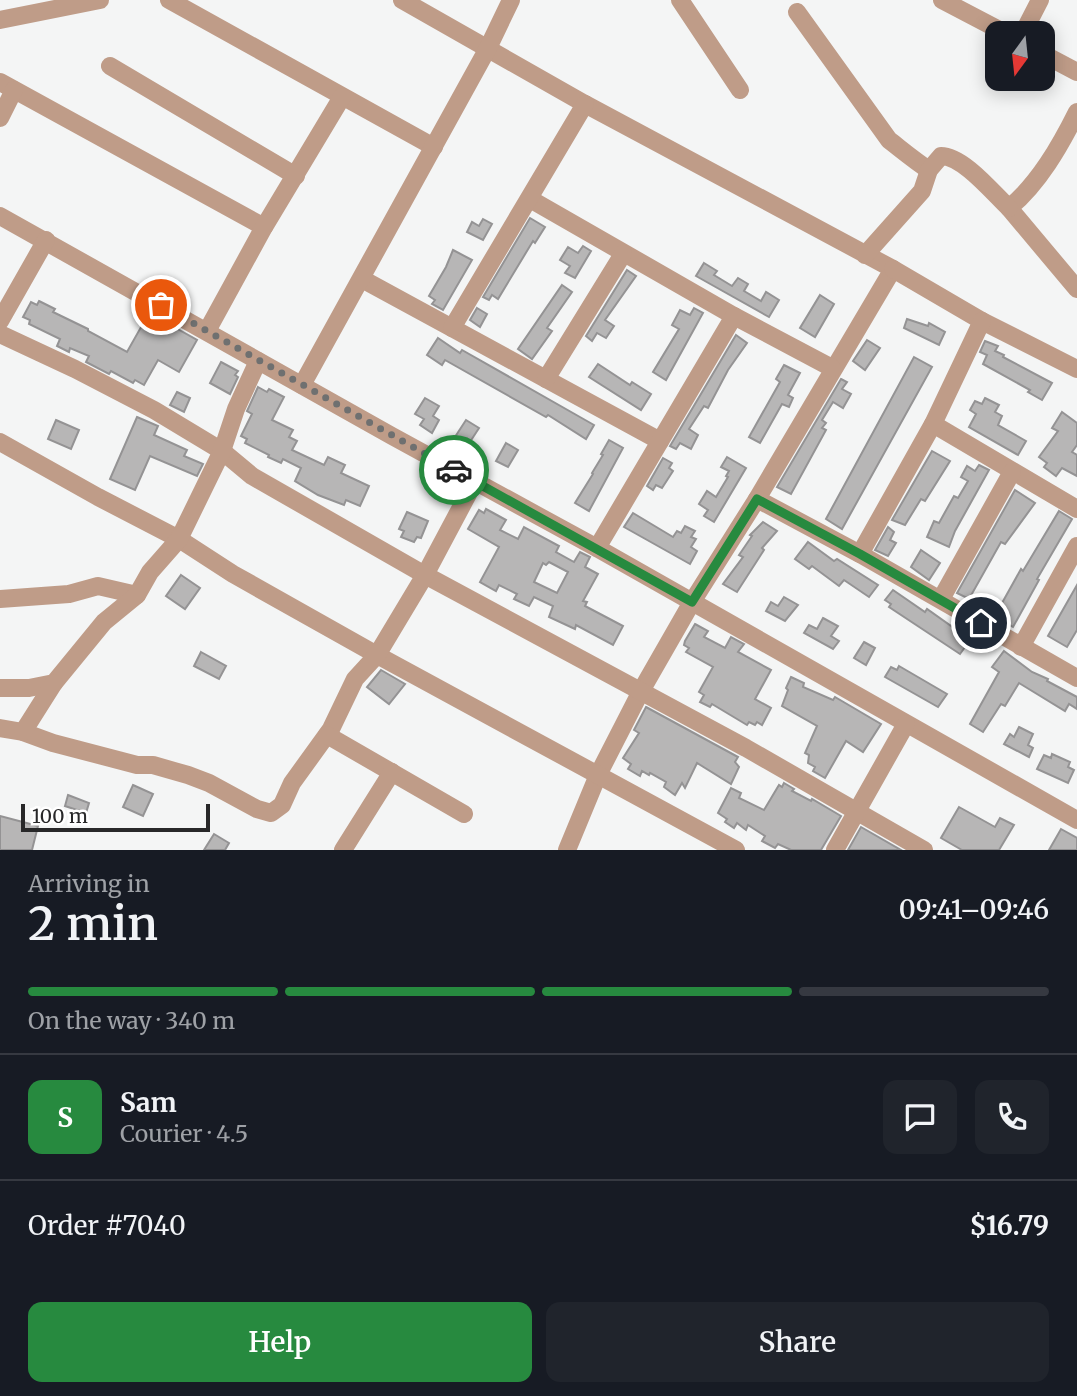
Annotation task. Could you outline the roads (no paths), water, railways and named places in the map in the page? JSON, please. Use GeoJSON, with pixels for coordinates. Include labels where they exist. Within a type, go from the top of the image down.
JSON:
{"type":"FeatureCollection","features":[{"type":"Feature","properties":{"kind":"street"},"geometry":{"type":"LineString","coordinates":[[0,20],[100,0]]}},
{"type":"Feature","properties":{"kind":"street"},"geometry":{"type":"LineString","coordinates":[[169,0],[434,147]]}},
{"type":"Feature","properties":{"kind":"street"},"geometry":{"type":"LineString","coordinates":[[402,0],[584,104],[893,269],[982,321],[1077,369]]}},
{"type":"Feature","properties":{"kind":"street"},"geometry":{"type":"LineString","coordinates":[[680,0],[740,90]]}},
{"type":"Feature","properties":{"kind":"street"},"geometry":{"type":"LineString","coordinates":[[942,0],[985,23]]}},
{"type":"Feature","properties":{"kind":"street"},"geometry":{"type":"LineString","coordinates":[[1029,21],[1040,0]]}},
{"type":"Feature","properties":{"kind":"street"},"geometry":{"type":"LineString","coordinates":[[302,385],[488,48],[509,1]]}},
{"type":"Feature","properties":{"kind":"street"},"geometry":{"type":"LineString","coordinates":[[797,12],[889,140],[929,170]]}},
{"type":"Feature","properties":{"kind":"street"},"geometry":{"type":"LineString","coordinates":[[1055,60],[1077,72]]}},
{"type":"Feature","properties":{"kind":"street"},"geometry":{"type":"LineString","coordinates":[[110,66],[296,176]]}},
{"type":"Feature","properties":{"kind":"street"},"geometry":{"type":"LineString","coordinates":[[0,118],[7,86],[264,227]]}},
{"type":"Feature","properties":{"kind":"street"},"geometry":{"type":"LineString","coordinates":[[207,331],[264,227],[342,97]]}},
{"type":"Feature","properties":{"kind":"street"},"geometry":{"type":"LineString","coordinates":[[452,328],[584,104]]}},
{"type":"Feature","properties":{"kind":"street"},"geometry":{"type":"LineString","coordinates":[[1009,208],[1022,197],[1041,171],[1064,138],[1077,112]]}},
{"type":"Feature","properties":{"kind":"street"},"geometry":{"type":"LineString","coordinates":[[865,255],[922,191],[929,170],[941,156],[949,156],[967,168],[1009,208],[1077,289]]}},
{"type":"Feature","properties":{"kind":"street"},"geometry":{"type":"LineString","coordinates":[[530,199],[623,254],[832,368]]}},
{"type":"Feature","properties":{"kind":"street"},"geometry":{"type":"LineString","coordinates":[[0,216],[597,548],[1077,820]]}},
{"type":"Feature","properties":{"kind":"street"},"geometry":{"type":"LineString","coordinates":[[0,321],[46,240]]}},
{"type":"Feature","properties":{"kind":"street"},"geometry":{"type":"LineString","coordinates":[[546,379],[623,254]]}},
{"type":"Feature","properties":{"kind":"street"},"geometry":{"type":"LineString","coordinates":[[567,850],[598,775],[641,691],[893,269]]}},
{"type":"Feature","properties":{"kind":"street"},"geometry":{"type":"LineString","coordinates":[[362,279],[660,441]]}},
{"type":"Feature","properties":{"kind":"street"},"geometry":{"type":"LineString","coordinates":[[597,548],[734,316]]}},
{"type":"Feature","properties":{"kind":"street"},"geometry":{"type":"LineString","coordinates":[[860,554],[933,424],[982,321]]}},
{"type":"Feature","properties":{"kind":"street"},"geometry":{"type":"LineString","coordinates":[[0,334],[154,410],[222,451],[252,476],[425,575],[641,691],[924,850]]}},
{"type":"Feature","properties":{"kind":"street"},"geometry":{"type":"LineString","coordinates":[[23,732],[54,683],[104,622],[137,595],[150,572],[179,539],[222,451],[236,409],[258,361]]}},
{"type":"Feature","properties":{"kind":"street"},"geometry":{"type":"LineString","coordinates":[[933,424],[1077,509]]}},
{"type":"Feature","properties":{"kind":"street"},"geometry":{"type":"LineString","coordinates":[[0,442],[179,539],[233,574],[377,655],[736,850]]}},
{"type":"Feature","properties":{"kind":"street"},"geometry":{"type":"LineString","coordinates":[[941,600],[1012,472]]}},
{"type":"Feature","properties":{"kind":"street"},"geometry":{"type":"LineString","coordinates":[[0,728],[23,732],[137,765],[153,765],[188,775],[209,783],[257,809],[271,813],[282,805],[292,783],[327,735],[355,679],[377,655],[425,575],[475,481]]}},
{"type":"Feature","properties":{"kind":"street"},"geometry":{"type":"LineString","coordinates":[[757,499],[860,554],[1077,678]]}},
{"type":"Feature","properties":{"kind":"street"},"geometry":{"type":"LineString","coordinates":[[1021,647],[1077,546]]}},
{"type":"Feature","properties":{"kind":"street"},"geometry":{"type":"LineString","coordinates":[[0,599],[69,594],[98,586],[137,595]]}},
{"type":"Feature","properties":{"kind":"street"},"geometry":{"type":"LineString","coordinates":[[0,688],[29,688],[54,683]]}},
{"type":"Feature","properties":{"kind":"street"},"geometry":{"type":"LineString","coordinates":[[835,850],[906,724]]}},
{"type":"Feature","properties":{"kind":"street"},"geometry":{"type":"LineString","coordinates":[[327,735],[464,814]]}},
{"type":"Feature","properties":{"kind":"street"},"geometry":{"type":"LineString","coordinates":[[343,850],[391,772]]}}]}
